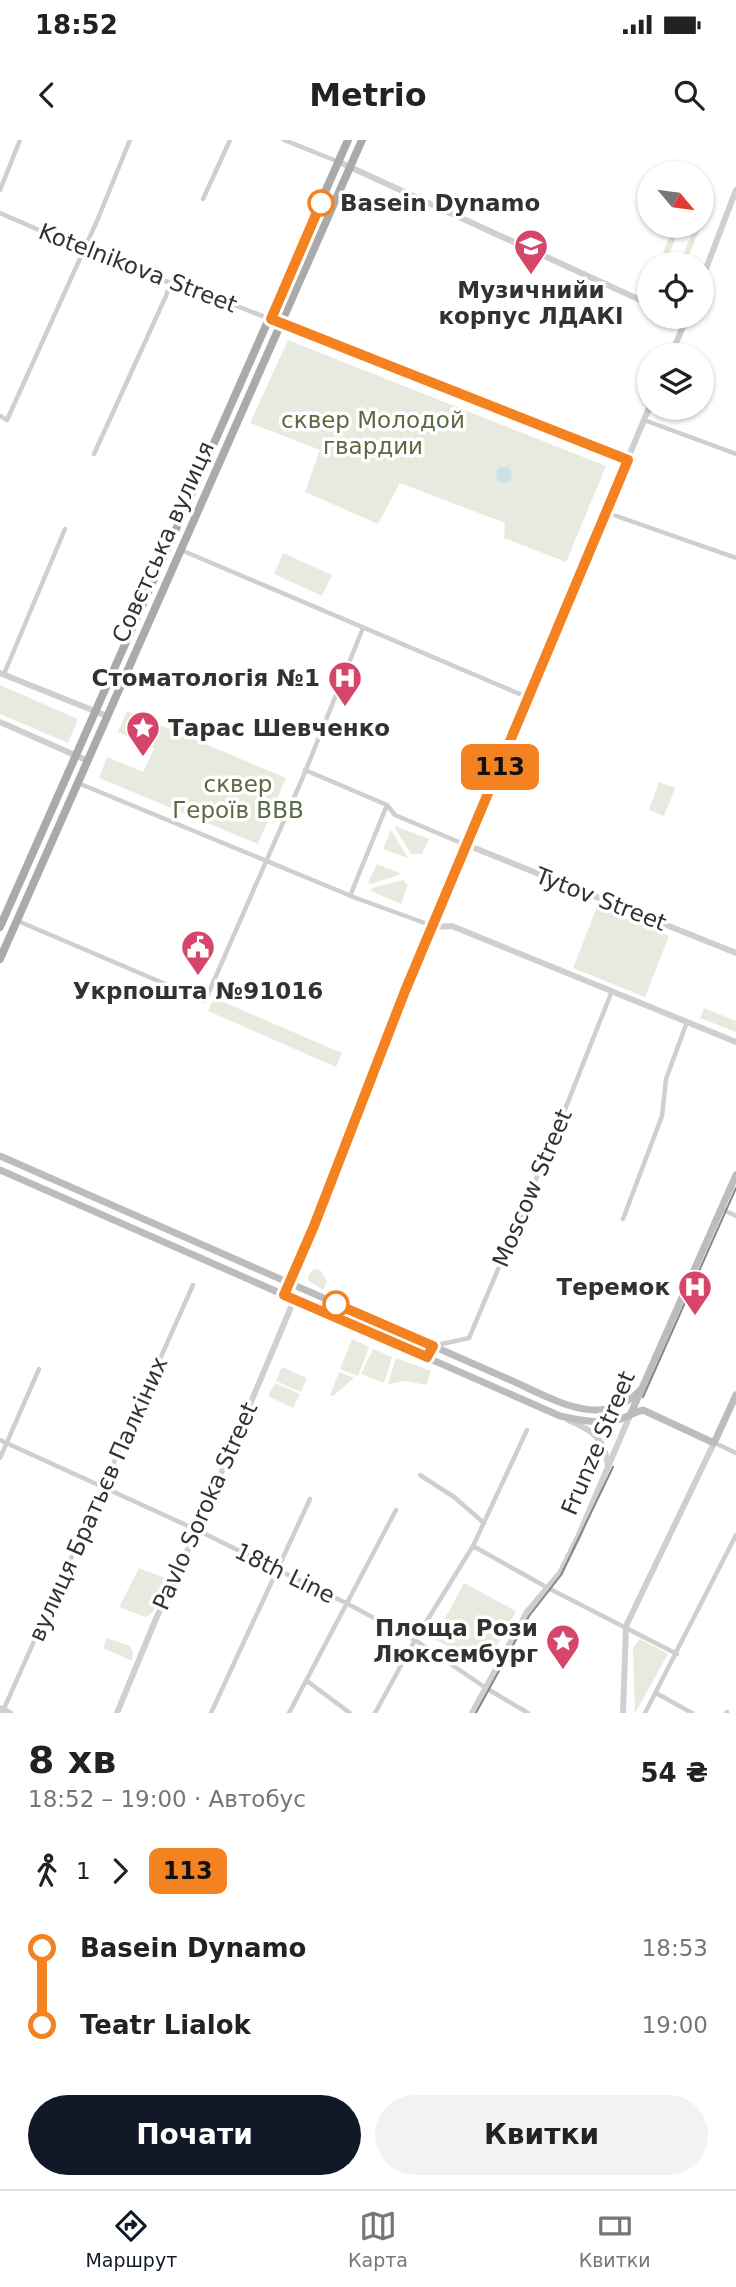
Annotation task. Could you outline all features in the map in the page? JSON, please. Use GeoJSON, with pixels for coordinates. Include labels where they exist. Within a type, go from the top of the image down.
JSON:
{"type":"FeatureCollection","features":[{"type":"Feature","properties":{"kind":"main road"},"geometry":{"type":"LineString","coordinates":[[0,927],[348,140]]}},
{"type":"Feature","properties":{"kind":"main road","name":"Совєтська вулиця"},"geometry":{"type":"LineString","coordinates":[[0,959],[362,140]]}},
{"type":"Feature","properties":{"kind":"main road"},"geometry":{"type":"LineString","coordinates":[[0,1156],[581,1409],[616,1408],[631,1400],[642,1388]]}},
{"type":"Feature","properties":{"kind":"main road"},"geometry":{"type":"LineString","coordinates":[[0,1170],[560,1416],[582,1421],[607,1421],[643,1410],[714,1443],[736,1395]]}},
{"type":"Feature","properties":{"kind":"main road","name":"Frunze Street"},"geometry":{"type":"LineString","coordinates":[[631,1413],[736,1175]]}},
{"type":"Feature","properties":{"kind":"street"},"geometry":{"type":"LineString","coordinates":[[0,190],[20,140]]}},
{"type":"Feature","properties":{"kind":"street"},"geometry":{"type":"LineString","coordinates":[[0,416],[7,420],[131,140]]}},
{"type":"Feature","properties":{"kind":"street"},"geometry":{"type":"LineString","coordinates":[[204,199],[230,140]]}},
{"type":"Feature","properties":{"kind":"street"},"geometry":{"type":"LineString","coordinates":[[284,140],[350,166],[637,298]]}},
{"type":"Feature","properties":{"kind":"street"},"geometry":{"type":"LineString","coordinates":[[712,252],[736,190]]}},
{"type":"Feature","properties":{"kind":"street","name":"Kotelnikova Street"},"geometry":{"type":"LineString","coordinates":[[0,213],[124,267],[171,281],[271,319],[628,460]]}},
{"type":"Feature","properties":{"kind":"street"},"geometry":{"type":"LineString","coordinates":[[94,454],[171,281]]}},
{"type":"Feature","properties":{"kind":"street"},"geometry":{"type":"LineString","coordinates":[[284,1295],[314,1226],[405,991],[644,420],[736,454]]}},
{"type":"Feature","properties":{"kind":"street"},"geometry":{"type":"LineString","coordinates":[[605,512],[736,558]]}},
{"type":"Feature","properties":{"kind":"street"},"geometry":{"type":"LineString","coordinates":[[65,529],[2,673],[107,716]]}},
{"type":"Feature","properties":{"kind":"street"},"geometry":{"type":"LineString","coordinates":[[181,550],[529,698]]}},
{"type":"Feature","properties":{"kind":"street"},"geometry":{"type":"LineString","coordinates":[[17,920],[205,1001],[363,628]]}},
{"type":"Feature","properties":{"kind":"street"},"geometry":{"type":"LineString","coordinates":[[0,722],[86,760]]}},
{"type":"Feature","properties":{"kind":"street"},"geometry":{"type":"LineString","coordinates":[[305,770],[387,805],[396,815],[467,845]]}},
{"type":"Feature","properties":{"kind":"street"},"geometry":{"type":"LineString","coordinates":[[77,783],[350,896],[433,927],[452,926],[736,1042]]}},
{"type":"Feature","properties":{"kind":"street"},"geometry":{"type":"LineString","coordinates":[[350,896],[387,805]]}},
{"type":"Feature","properties":{"kind":"street","name":"Tytov Street"},"geometry":{"type":"LineString","coordinates":[[467,845],[736,953]]}},
{"type":"Feature","properties":{"kind":"street","name":"Moscow Street"},"geometry":{"type":"LineString","coordinates":[[433,1346],[469,1338],[612,991]]}},
{"type":"Feature","properties":{"kind":"street"},"geometry":{"type":"LineString","coordinates":[[623,1219],[662,1116],[666,1079],[687,1022]]}},
{"type":"Feature","properties":{"kind":"street"},"geometry":{"type":"LineString","coordinates":[[721,1209],[736,1216]]}},
{"type":"Feature","properties":{"kind":"street","name":"вулиця Братьєв Палкіних"},"geometry":{"type":"LineString","coordinates":[[4,1711],[193,1284]]}},
{"type":"Feature","properties":{"kind":"street","name":"Pavlo Soroka Street"},"geometry":{"type":"LineString","coordinates":[[117,1713],[295,1300]]}},
{"type":"Feature","properties":{"kind":"street"},"geometry":{"type":"LineString","coordinates":[[427,1357],[433,1346]]}},
{"type":"Feature","properties":{"kind":"street"},"geometry":{"type":"LineString","coordinates":[[0,1458],[39,1369]]}},
{"type":"Feature","properties":{"kind":"street","name":"Frunze Street"},"geometry":{"type":"LineString","coordinates":[[472,1713],[527,1612],[559,1573],[578,1537],[631,1413]]}},
{"type":"Feature","properties":{"kind":"street"},"geometry":{"type":"LineString","coordinates":[[560,1416],[585,1428],[601,1441],[606,1449],[609,1467]]}},
{"type":"Feature","properties":{"kind":"street"},"geometry":{"type":"LineString","coordinates":[[375,1713],[415,1640],[473,1546],[527,1430]]}},
{"type":"Feature","properties":{"kind":"street","name":"18th Line"},"geometry":{"type":"LineString","coordinates":[[0,1440],[278,1569],[415,1640]]}},
{"type":"Feature","properties":{"kind":"street"},"geometry":{"type":"LineString","coordinates":[[623,1713],[626,1626],[714,1443],[736,1453]]}},
{"type":"Feature","properties":{"kind":"street"},"geometry":{"type":"LineString","coordinates":[[420,1475],[454,1497],[484,1523]]}},
{"type":"Feature","properties":{"kind":"street"},"geometry":{"type":"LineString","coordinates":[[211,1713],[310,1499]]}},
{"type":"Feature","properties":{"kind":"street"},"geometry":{"type":"LineString","coordinates":[[289,1713],[397,1510]]}},
{"type":"Feature","properties":{"kind":"street"},"geometry":{"type":"LineString","coordinates":[[645,1713],[736,1535]]}},
{"type":"Feature","properties":{"kind":"street"},"geometry":{"type":"LineString","coordinates":[[473,1546],[677,1654]]}},
{"type":"Feature","properties":{"kind":"street"},"geometry":{"type":"LineString","coordinates":[[415,1640],[528,1713]]}},
{"type":"Feature","properties":{"kind":"street"},"geometry":{"type":"LineString","coordinates":[[307,1681],[350,1713]]}},
{"type":"Feature","properties":{"kind":"street"},"geometry":{"type":"LineString","coordinates":[[656,1693],[692,1713]]}},
{"type":"Feature","properties":{"kind":"green space"},"geometry":{"type":"Polygon","coordinates":[[[669,238],[676,238],[670,252],[663,252],[669,238]]]}},
{"type":"Feature","properties":{"kind":"green space"},"geometry":{"type":"Polygon","coordinates":[[[690,238],[696,238],[690,252],[684,252],[690,238]]]}},
{"type":"Feature","properties":{"kind":"green space","name":"сквер Молодой гвардии"},"geometry":{"type":"Polygon","coordinates":[[[288,340],[606,466],[566,562],[504,538],[505,523],[400,483],[378,524],[305,492],[320,450],[250,423],[288,340]]]}},
{"type":"Feature","properties":{"kind":"green space"},"geometry":{"type":"Polygon","coordinates":[[[283,553],[332,575],[322,596],[274,574],[283,553]]]}},
{"type":"Feature","properties":{"kind":"green space"},"geometry":{"type":"Polygon","coordinates":[[[0,685],[78,719],[68,743],[0,714],[0,685]]]}},
{"type":"Feature","properties":{"kind":"green space","name":"сквер Героїв ВВВ"},"geometry":{"type":"Polygon","coordinates":[[[127,711],[286,778],[258,844],[99,778],[107,757],[143,772],[154,748],[118,732],[127,711]]]}},
{"type":"Feature","properties":{"kind":"green space"},"geometry":{"type":"Polygon","coordinates":[[[659,782],[675,788],[664,816],[649,810],[659,782]]]}},
{"type":"Feature","properties":{"kind":"green space"},"geometry":{"type":"Polygon","coordinates":[[[395,826],[429,839],[422,854],[411,854],[395,826]]]}},
{"type":"Feature","properties":{"kind":"green space"},"geometry":{"type":"Polygon","coordinates":[[[391,830],[408,858],[383,849],[391,830]]]}},
{"type":"Feature","properties":{"kind":"green space"},"geometry":{"type":"Polygon","coordinates":[[[377,864],[402,874],[368,883],[377,864]]]}},
{"type":"Feature","properties":{"kind":"green space"},"geometry":{"type":"Polygon","coordinates":[[[403,880],[408,885],[401,904],[371,891],[372,888],[403,880]]]}},
{"type":"Feature","properties":{"kind":"green space"},"geometry":{"type":"Polygon","coordinates":[[[597,907],[669,936],[645,997],[573,968],[597,907]]]}},
{"type":"Feature","properties":{"kind":"green space"},"geometry":{"type":"Polygon","coordinates":[[[214,998],[342,1053],[336,1067],[208,1011],[214,998]]]}},
{"type":"Feature","properties":{"kind":"green space"},"geometry":{"type":"Polygon","coordinates":[[[704,1008],[736,1021],[736,1032],[700,1018],[704,1008]]]}},
{"type":"Feature","properties":{"kind":"green space"},"geometry":{"type":"Polygon","coordinates":[[[317,1269],[327,1282],[323,1290],[309,1281],[308,1276],[312,1270],[317,1269]]]}},
{"type":"Feature","properties":{"kind":"green space"},"geometry":{"type":"Polygon","coordinates":[[[352,1339],[369,1347],[358,1376],[340,1369],[352,1339]]]}},
{"type":"Feature","properties":{"kind":"green space"},"geometry":{"type":"Polygon","coordinates":[[[373,1349],[392,1357],[384,1383],[361,1374],[373,1349]]]}},
{"type":"Feature","properties":{"kind":"green space"},"geometry":{"type":"Polygon","coordinates":[[[396,1358],[431,1371],[426,1385],[406,1381],[388,1384],[396,1358]]]}},
{"type":"Feature","properties":{"kind":"green space"},"geometry":{"type":"Polygon","coordinates":[[[282,1367],[307,1378],[301,1392],[276,1381],[282,1367]]]}},
{"type":"Feature","properties":{"kind":"green space"},"geometry":{"type":"Polygon","coordinates":[[[339,1372],[354,1378],[333,1396],[330,1395],[339,1372]]]}},
{"type":"Feature","properties":{"kind":"green space"},"geometry":{"type":"Polygon","coordinates":[[[275,1383],[300,1394],[293,1408],[268,1396],[275,1383]]]}},
{"type":"Feature","properties":{"kind":"green space"},"geometry":{"type":"Polygon","coordinates":[[[139,1568],[167,1579],[157,1606],[146,1617],[119,1607],[139,1568]]]}},
{"type":"Feature","properties":{"kind":"green space"},"geometry":{"type":"Polygon","coordinates":[[[464,1583],[516,1611],[486,1666],[434,1639],[464,1583]]]}},
{"type":"Feature","properties":{"kind":"green space"},"geometry":{"type":"Polygon","coordinates":[[[107,1638],[130,1646],[133,1652],[132,1661],[103,1648],[107,1638]]]}},
{"type":"Feature","properties":{"kind":"green space"},"geometry":{"type":"Polygon","coordinates":[[[640,1639],[668,1654],[635,1713],[633,1648],[640,1639]]]}},
{"type":"Feature","properties":{"kind":"water"},"geometry":{"type":"Polygon","coordinates":[[[504,467],[510,469],[510,481],[504,483],[498,481],[496,475],[498,469],[504,467]]]}},
{"type":"Feature","properties":{"kind":"tram line"},"geometry":{"type":"LineString","coordinates":[[643,1397],[736,1188]]}},
{"type":"Feature","properties":{"kind":"tram line"},"geometry":{"type":"LineString","coordinates":[[476,1713],[529,1616],[561,1575],[613,1467]]}},
{"type":"Feature","properties":{"kind":"bus line","name":"113"},"geometry":{"type":"LineString","coordinates":[[321,203],[271,319],[628,460],[405,991],[314,1226],[284,1295],[427,1357],[433,1346],[336,1304]]}},
{"type":"Feature","properties":{"kind":"place","name":"Basein Dynamo"},"geometry":{"type":"Point","coordinates":[321,203]}},
{"type":"Feature","properties":{"kind":"place","name":"Музичнийи корпус ЛДАКІ"},"geometry":{"type":"Point","coordinates":[531,276]}},
{"type":"Feature","properties":{"kind":"place","name":"Стоматологія №1"},"geometry":{"type":"Point","coordinates":[345,708]}},
{"type":"Feature","properties":{"kind":"place","name":"Тарас Шевченко"},"geometry":{"type":"Point","coordinates":[143,758]}},
{"type":"Feature","properties":{"kind":"place","name":"Укрпошта №91016"},"geometry":{"type":"Point","coordinates":[198,977]}},
{"type":"Feature","properties":{"kind":"place","name":"Теремок"},"geometry":{"type":"Point","coordinates":[695,1317]}},
{"type":"Feature","properties":{"kind":"place","name":"Площа Рози Люксембург"},"geometry":{"type":"Point","coordinates":[563,1671]}}]}
